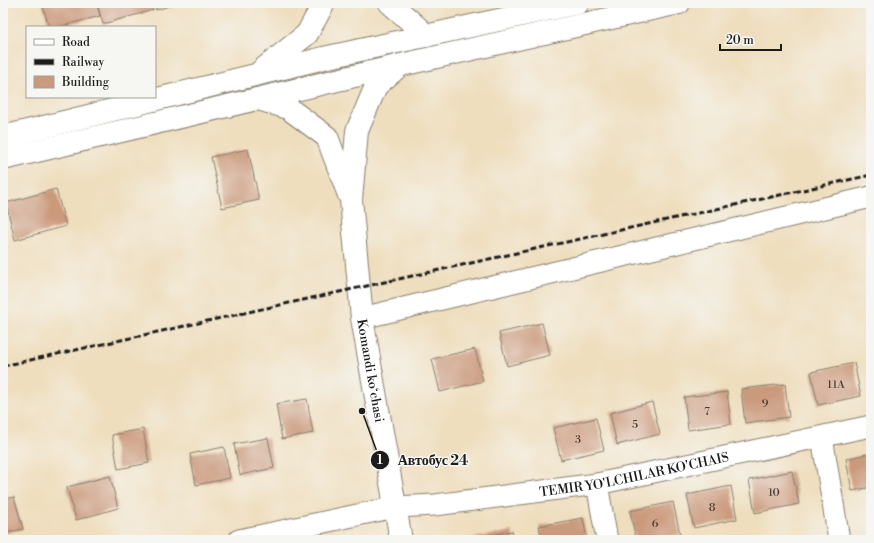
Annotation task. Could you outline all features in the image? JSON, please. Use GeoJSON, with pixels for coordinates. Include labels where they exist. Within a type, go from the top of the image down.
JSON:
{"type":"FeatureCollection","features":[{"type":"Feature","properties":{"kind":"main road"},"geometry":{"type":"LineString","coordinates":[[256,75],[307,34],[324,3]]}},
{"type":"Feature","properties":{"kind":"main road"},"geometry":{"type":"LineString","coordinates":[[390,3],[427,36]]}},
{"type":"Feature","properties":{"kind":"main road"},"geometry":{"type":"LineString","coordinates":[[3,136],[328,57],[578,3]]}},
{"type":"Feature","properties":{"kind":"main road"},"geometry":{"type":"LineString","coordinates":[[3,159],[401,65],[680,3]]}},
{"type":"Feature","properties":{"kind":"main road","name":"Komandi ko‘chasi"},"geometry":{"type":"LineString","coordinates":[[401,65],[376,86],[357,131],[351,200],[362,318],[401,540]]}},
{"type":"Feature","properties":{"kind":"main road","name":"Komandi ko‘chasi"},"geometry":{"type":"LineString","coordinates":[[257,99],[288,108],[327,137],[351,200]]}},
{"type":"Feature","properties":{"kind":"street"},"geometry":{"type":"LineString","coordinates":[[362,318],[871,197]]}},
{"type":"Feature","properties":{"kind":"street","name":"TEMIR YO'LCHILAR KO'CHAIS"},"geometry":{"type":"LineString","coordinates":[[238,540],[395,507],[435,505],[597,484],[871,426]]}},
{"type":"Feature","properties":{"kind":"street"},"geometry":{"type":"LineString","coordinates":[[822,437],[839,540]]}},
{"type":"Feature","properties":{"kind":"street"},"geometry":{"type":"LineString","coordinates":[[597,484],[608,540]]}},
{"type":"Feature","properties":{"kind":"building"},"geometry":{"type":"Polygon","coordinates":[[[42,3],[96,3],[100,16],[62,26],[49,26],[42,3]]]}},
{"type":"Feature","properties":{"kind":"building"},"geometry":{"type":"Polygon","coordinates":[[[97,3],[151,3],[153,10],[103,24],[97,3]]]}},
{"type":"Feature","properties":{"kind":"building"},"geometry":{"type":"Polygon","coordinates":[[[154,3],[179,3],[156,10],[154,3]]]}},
{"type":"Feature","properties":{"kind":"building"},"geometry":{"type":"Polygon","coordinates":[[[248,149],[259,200],[222,208],[211,157],[248,149]]]}},
{"type":"Feature","properties":{"kind":"building"},"geometry":{"type":"Polygon","coordinates":[[[56,189],[66,226],[15,240],[6,203],[56,189]]]}},
{"type":"Feature","properties":{"kind":"building"},"geometry":{"type":"Polygon","coordinates":[[[542,323],[550,355],[507,366],[499,333],[542,323]]]}},
{"type":"Feature","properties":{"kind":"building"},"geometry":{"type":"Polygon","coordinates":[[[475,349],[483,381],[440,392],[432,359],[475,349]]]}},
{"type":"Feature","properties":{"kind":"building"},"geometry":{"type":"Polygon","coordinates":[[[854,363],[861,396],[818,405],[811,372],[854,363]]]}},
{"type":"Feature","properties":{"kind":"building"},"geometry":{"type":"Polygon","coordinates":[[[785,384],[789,417],[745,423],[741,389],[785,384]]]}},
{"type":"Feature","properties":{"kind":"building"},"geometry":{"type":"Polygon","coordinates":[[[727,392],[731,424],[688,430],[684,397],[727,392]]]}},
{"type":"Feature","properties":{"kind":"building"},"geometry":{"type":"Polygon","coordinates":[[[307,399],[313,433],[282,439],[276,404],[307,399]]]}},
{"type":"Feature","properties":{"kind":"building"},"geometry":{"type":"Polygon","coordinates":[[[652,402],[660,434],[617,445],[610,413],[652,402]]]}},
{"type":"Feature","properties":{"kind":"building"},"geometry":{"type":"Polygon","coordinates":[[[596,418],[604,450],[561,460],[553,428],[596,418]]]}},
{"type":"Feature","properties":{"kind":"building"},"geometry":{"type":"Polygon","coordinates":[[[143,429],[149,463],[118,469],[112,435],[143,429]]]}},
{"type":"Feature","properties":{"kind":"building"},"geometry":{"type":"Polygon","coordinates":[[[268,438],[274,468],[240,475],[234,444],[268,438]]]}},
{"type":"Feature","properties":{"kind":"building"},"geometry":{"type":"Polygon","coordinates":[[[224,447],[230,478],[196,485],[190,454],[224,447]]]}},
{"type":"Feature","properties":{"kind":"building"},"geometry":{"type":"Polygon","coordinates":[[[871,453],[871,487],[852,491],[846,459],[871,453]]]}},
{"type":"Feature","properties":{"kind":"building"},"geometry":{"type":"Polygon","coordinates":[[[792,471],[799,504],[755,513],[749,480],[792,471]]]}},
{"type":"Feature","properties":{"kind":"building"},"geometry":{"type":"Polygon","coordinates":[[[110,476],[118,508],[76,520],[67,487],[110,476]]]}},
{"type":"Feature","properties":{"kind":"building"},"geometry":{"type":"Polygon","coordinates":[[[731,486],[737,519],[694,528],[687,495],[731,486]]]}},
{"type":"Feature","properties":{"kind":"building"},"geometry":{"type":"Polygon","coordinates":[[[14,497],[23,529],[3,534],[3,499],[14,497]]]}},
{"type":"Feature","properties":{"kind":"building"},"geometry":{"type":"Polygon","coordinates":[[[673,502],[680,534],[653,540],[636,540],[630,511],[673,502]]]}},
{"type":"Feature","properties":{"kind":"building"},"geometry":{"type":"Polygon","coordinates":[[[583,518],[587,540],[542,540],[539,526],[583,518]]]}},
{"type":"Feature","properties":{"kind":"building"},"geometry":{"type":"Polygon","coordinates":[[[512,531],[514,540],[468,540],[468,539],[512,531]]]}},
{"type":"Feature","properties":{"kind":"railway"},"geometry":{"type":"LineString","coordinates":[[3,366],[871,175]]}},
{"type":"Feature","properties":{"kind":"place","name":"Автобус 24"},"geometry":{"type":"Point","coordinates":[362,411]}}]}
